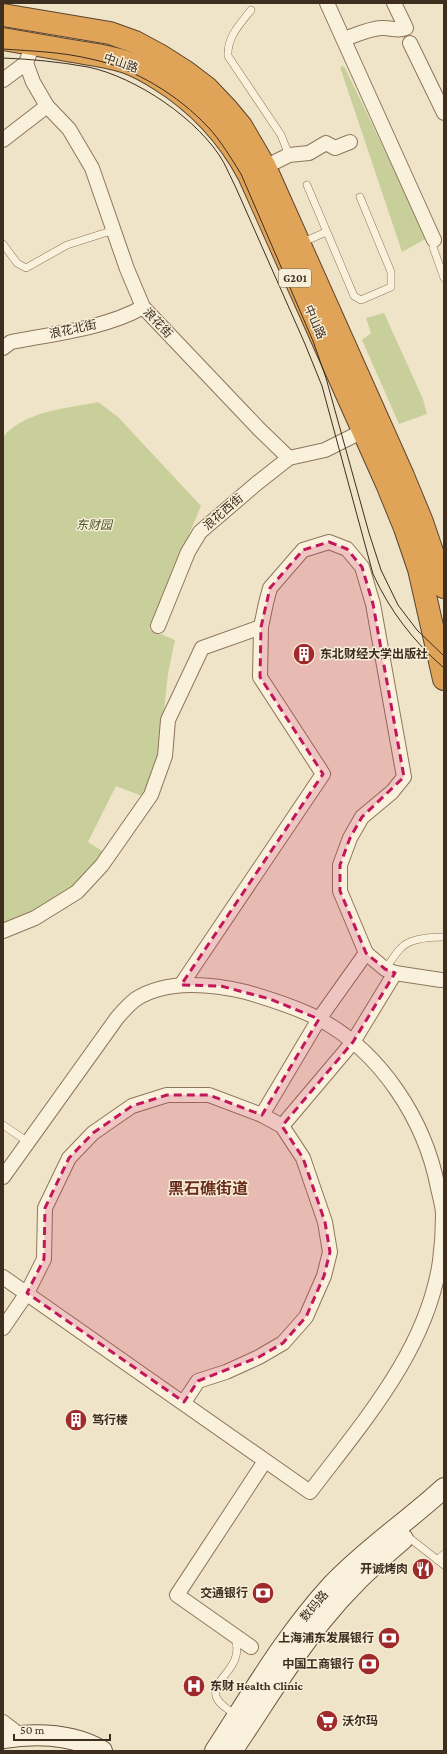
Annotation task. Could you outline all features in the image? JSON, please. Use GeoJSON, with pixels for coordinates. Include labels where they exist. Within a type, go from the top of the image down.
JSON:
{"type":"FeatureCollection","features":[{"type":"Feature","properties":{"kind":"highway","name":"中山路"},"geometry":{"type":"LineString","coordinates":[[3,16],[110,33],[135,42],[161,56],[207,88],[241,126],[265,167],[403,476],[422,522],[444,587]]}},
{"type":"Feature","properties":{"kind":"highway","name":"中山路"},"geometry":{"type":"LineString","coordinates":[[3,39],[29,54],[108,56],[127,62],[174,88],[194,103],[211,120],[239,156],[249,175],[364,431],[402,520],[419,569],[442,669]]}},
{"type":"Feature","properties":{"kind":"main road","name":"数码路"},"geometry":{"type":"LineString","coordinates":[[215,1751],[290,1636],[332,1586],[354,1563],[444,1488]]}},
{"type":"Feature","properties":{"kind":"main road","name":"数码路"},"geometry":{"type":"LineString","coordinates":[[232,1751],[304,1644],[322,1620],[359,1579],[407,1536],[444,1507]]}},
{"type":"Feature","properties":{"kind":"main road"},"geometry":{"type":"LineString","coordinates":[[12,1737],[69,1738],[93,1746],[102,1751]]}},
{"type":"Feature","properties":{"kind":"street"},"geometry":{"type":"LineString","coordinates":[[327,3],[434,244]]}},
{"type":"Feature","properties":{"kind":"street"},"geometry":{"type":"LineString","coordinates":[[344,39],[373,29],[384,28],[401,30],[406,28],[394,3]]}},
{"type":"Feature","properties":{"kind":"street"},"geometry":{"type":"LineString","coordinates":[[410,43],[444,113]]}},
{"type":"Feature","properties":{"kind":"street"},"geometry":{"type":"LineString","coordinates":[[3,80],[29,54]]}},
{"type":"Feature","properties":{"kind":"street","name":"浪花街"},"geometry":{"type":"LineString","coordinates":[[29,54],[33,82],[47,106],[69,128],[92,168],[143,307],[259,429],[289,458]]}},
{"type":"Feature","properties":{"kind":"street"},"geometry":{"type":"LineString","coordinates":[[3,140],[47,106]]}},
{"type":"Feature","properties":{"kind":"street"},"geometry":{"type":"LineString","coordinates":[[265,167],[289,155],[309,153],[326,143],[335,148],[350,142]]}},
{"type":"Feature","properties":{"kind":"street","name":"浪花北街"},"geometry":{"type":"LineString","coordinates":[[3,348],[11,342],[98,324],[128,316],[143,307]]}},
{"type":"Feature","properties":{"kind":"street"},"geometry":{"type":"LineString","coordinates":[[289,458],[325,450],[364,431]]}},
{"type":"Feature","properties":{"kind":"street","name":"浪花西街"},"geometry":{"type":"LineString","coordinates":[[158,626],[188,552],[200,532],[289,458]]}},
{"type":"Feature","properties":{"kind":"street"},"geometry":{"type":"LineString","coordinates":[[181,985],[324,774],[260,677],[261,627],[270,588],[303,550],[329,542],[347,550],[362,567],[373,604],[404,777],[392,792],[362,817],[350,838],[340,865],[340,891],[366,953],[390,971],[441,980]]}},
{"type":"Feature","properties":{"kind":"street"},"geometry":{"type":"LineString","coordinates":[[3,931],[35,918],[77,892],[102,865],[150,795],[166,756],[168,720],[202,648],[261,627]]}},
{"type":"Feature","properties":{"kind":"street"},"geometry":{"type":"LineString","coordinates":[[262,1115],[319,1019],[366,953]]}},
{"type":"Feature","properties":{"kind":"street"},"geometry":{"type":"LineString","coordinates":[[282,1126],[353,1042],[390,971]]}},
{"type":"Feature","properties":{"kind":"street"},"geometry":{"type":"LineString","coordinates":[[3,1177],[117,1018],[137,999],[153,992],[181,985],[221,986],[270,999],[319,1019],[353,1042],[375,1064],[402,1099],[422,1134],[435,1171],[443,1213],[440,1260],[435,1290],[417,1337],[377,1403],[310,1492],[184,1402],[3,1277]]}},
{"type":"Feature","properties":{"kind":"street"},"geometry":{"type":"LineString","coordinates":[[3,1328],[26,1293],[44,1259],[45,1208],[69,1158],[93,1133],[132,1106],[167,1095],[209,1095],[262,1115],[282,1126],[303,1158],[325,1222],[330,1252],[324,1276],[306,1317],[283,1343],[259,1357],[226,1372],[198,1381],[184,1402]]}},
{"type":"Feature","properties":{"kind":"street"},"geometry":{"type":"LineString","coordinates":[[251,1647],[178,1595],[265,1460]]}},
{"type":"Feature","properties":{"kind":"street"},"geometry":{"type":"LineString","coordinates":[[3,1722],[12,1737]]}},
{"type":"Feature","properties":{"kind":"lane"},"geometry":{"type":"LineString","coordinates":[[251,10],[232,36],[227,47],[228,56],[281,135],[289,155]]}},
{"type":"Feature","properties":{"kind":"lane"},"geometry":{"type":"LineString","coordinates":[[307,185],[354,296],[361,300],[391,288],[391,272],[360,197]]}},
{"type":"Feature","properties":{"kind":"lane"},"geometry":{"type":"LineString","coordinates":[[3,244],[17,263],[26,268],[67,245],[114,230]]}},
{"type":"Feature","properties":{"kind":"lane"},"geometry":{"type":"LineString","coordinates":[[299,244],[326,232]]}},
{"type":"Feature","properties":{"kind":"lane"},"geometry":{"type":"LineString","coordinates":[[434,244],[444,278]]}},
{"type":"Feature","properties":{"kind":"lane"},"geometry":{"type":"LineString","coordinates":[[390,971],[401,948],[420,939],[444,937]]}},
{"type":"Feature","properties":{"kind":"lane"},"geometry":{"type":"LineString","coordinates":[[3,1125],[28,1142]]}},
{"type":"Feature","properties":{"kind":"lane"},"geometry":{"type":"LineString","coordinates":[[407,1536],[444,1565]]}},
{"type":"Feature","properties":{"kind":"lane"},"geometry":{"type":"LineString","coordinates":[[437,1560],[444,1554]]}},
{"type":"Feature","properties":{"kind":"lane"},"geometry":{"type":"LineString","coordinates":[[234,1635],[238,1650],[237,1659],[216,1689],[216,1696],[220,1703],[238,1716]]}},
{"type":"Feature","properties":{"kind":"highlighted area"},"geometry":{"type":"Polygon","coordinates":[[[329,542],[347,549],[362,567],[373,604],[404,777],[362,817],[350,838],[340,865],[340,891],[366,953],[385,969],[395,973],[353,1042],[282,1126],[303,1158],[325,1222],[330,1252],[324,1276],[306,1317],[283,1343],[259,1357],[198,1381],[184,1402],[27,1293],[44,1259],[45,1208],[69,1158],[93,1133],[132,1106],[167,1095],[209,1095],[262,1115],[319,1019],[270,999],[221,986],[181,985],[323,774],[260,677],[261,627],[270,588],[303,550],[329,542]]]}},
{"type":"Feature","properties":{"kind":"green space"},"geometry":{"type":"Polygon","coordinates":[[[344,66],[427,238],[402,252],[340,67],[344,66]]]}},
{"type":"Feature","properties":{"kind":"green space"},"geometry":{"type":"Polygon","coordinates":[[[384,313],[423,399],[427,414],[399,424],[362,340],[371,333],[366,318],[384,313]]]}},
{"type":"Feature","properties":{"kind":"green space","name":"东财园"},"geometry":{"type":"Polygon","coordinates":[[[98,402],[118,417],[201,506],[149,629],[175,640],[168,674],[159,757],[142,796],[116,786],[88,842],[107,854],[85,878],[54,901],[3,926],[3,437],[12,428],[35,416],[60,409],[98,402]]]}},
{"type":"Feature","properties":{"kind":"tram line"},"geometry":{"type":"LineString","coordinates":[[3,49],[69,55],[107,63],[123,69],[154,84],[183,104],[213,132],[222,144],[241,174],[313,341],[326,378],[369,533],[381,570],[398,605],[417,630],[444,656]]}},
{"type":"Feature","properties":{"kind":"tram line"},"geometry":{"type":"LineString","coordinates":[[3,58],[46,61],[88,67],[107,72],[126,80],[146,90],[183,116],[213,147],[224,163],[236,188],[322,386],[373,574],[403,625],[422,647],[444,668]]}},
{"type":"Feature","properties":{"kind":"place","name":"东北财经大学出版社"},"geometry":{"type":"Point","coordinates":[304,654]}},
{"type":"Feature","properties":{"kind":"place","name":"笃行楼"},"geometry":{"type":"Point","coordinates":[76,1420]}},
{"type":"Feature","properties":{"kind":"place","name":"开诚烤肉"},"geometry":{"type":"Point","coordinates":[423,1569]}},
{"type":"Feature","properties":{"kind":"place","name":"交通银行"},"geometry":{"type":"Point","coordinates":[263,1593]}},
{"type":"Feature","properties":{"kind":"place","name":"上海浦东发展银行"},"geometry":{"type":"Point","coordinates":[389,1638]}},
{"type":"Feature","properties":{"kind":"place","name":"中国工商银行"},"geometry":{"type":"Point","coordinates":[369,1664]}},
{"type":"Feature","properties":{"kind":"place","name":"东财 Health Clinic"},"geometry":{"type":"Point","coordinates":[194,1686]}},
{"type":"Feature","properties":{"kind":"place","name":"沃尔玛"},"geometry":{"type":"Point","coordinates":[327,1721]}},
{"type":"Feature","properties":{"kind":"district","name":"黑石礁街道"},"geometry":{"type":"Point","coordinates":[208,1188]}}]}
